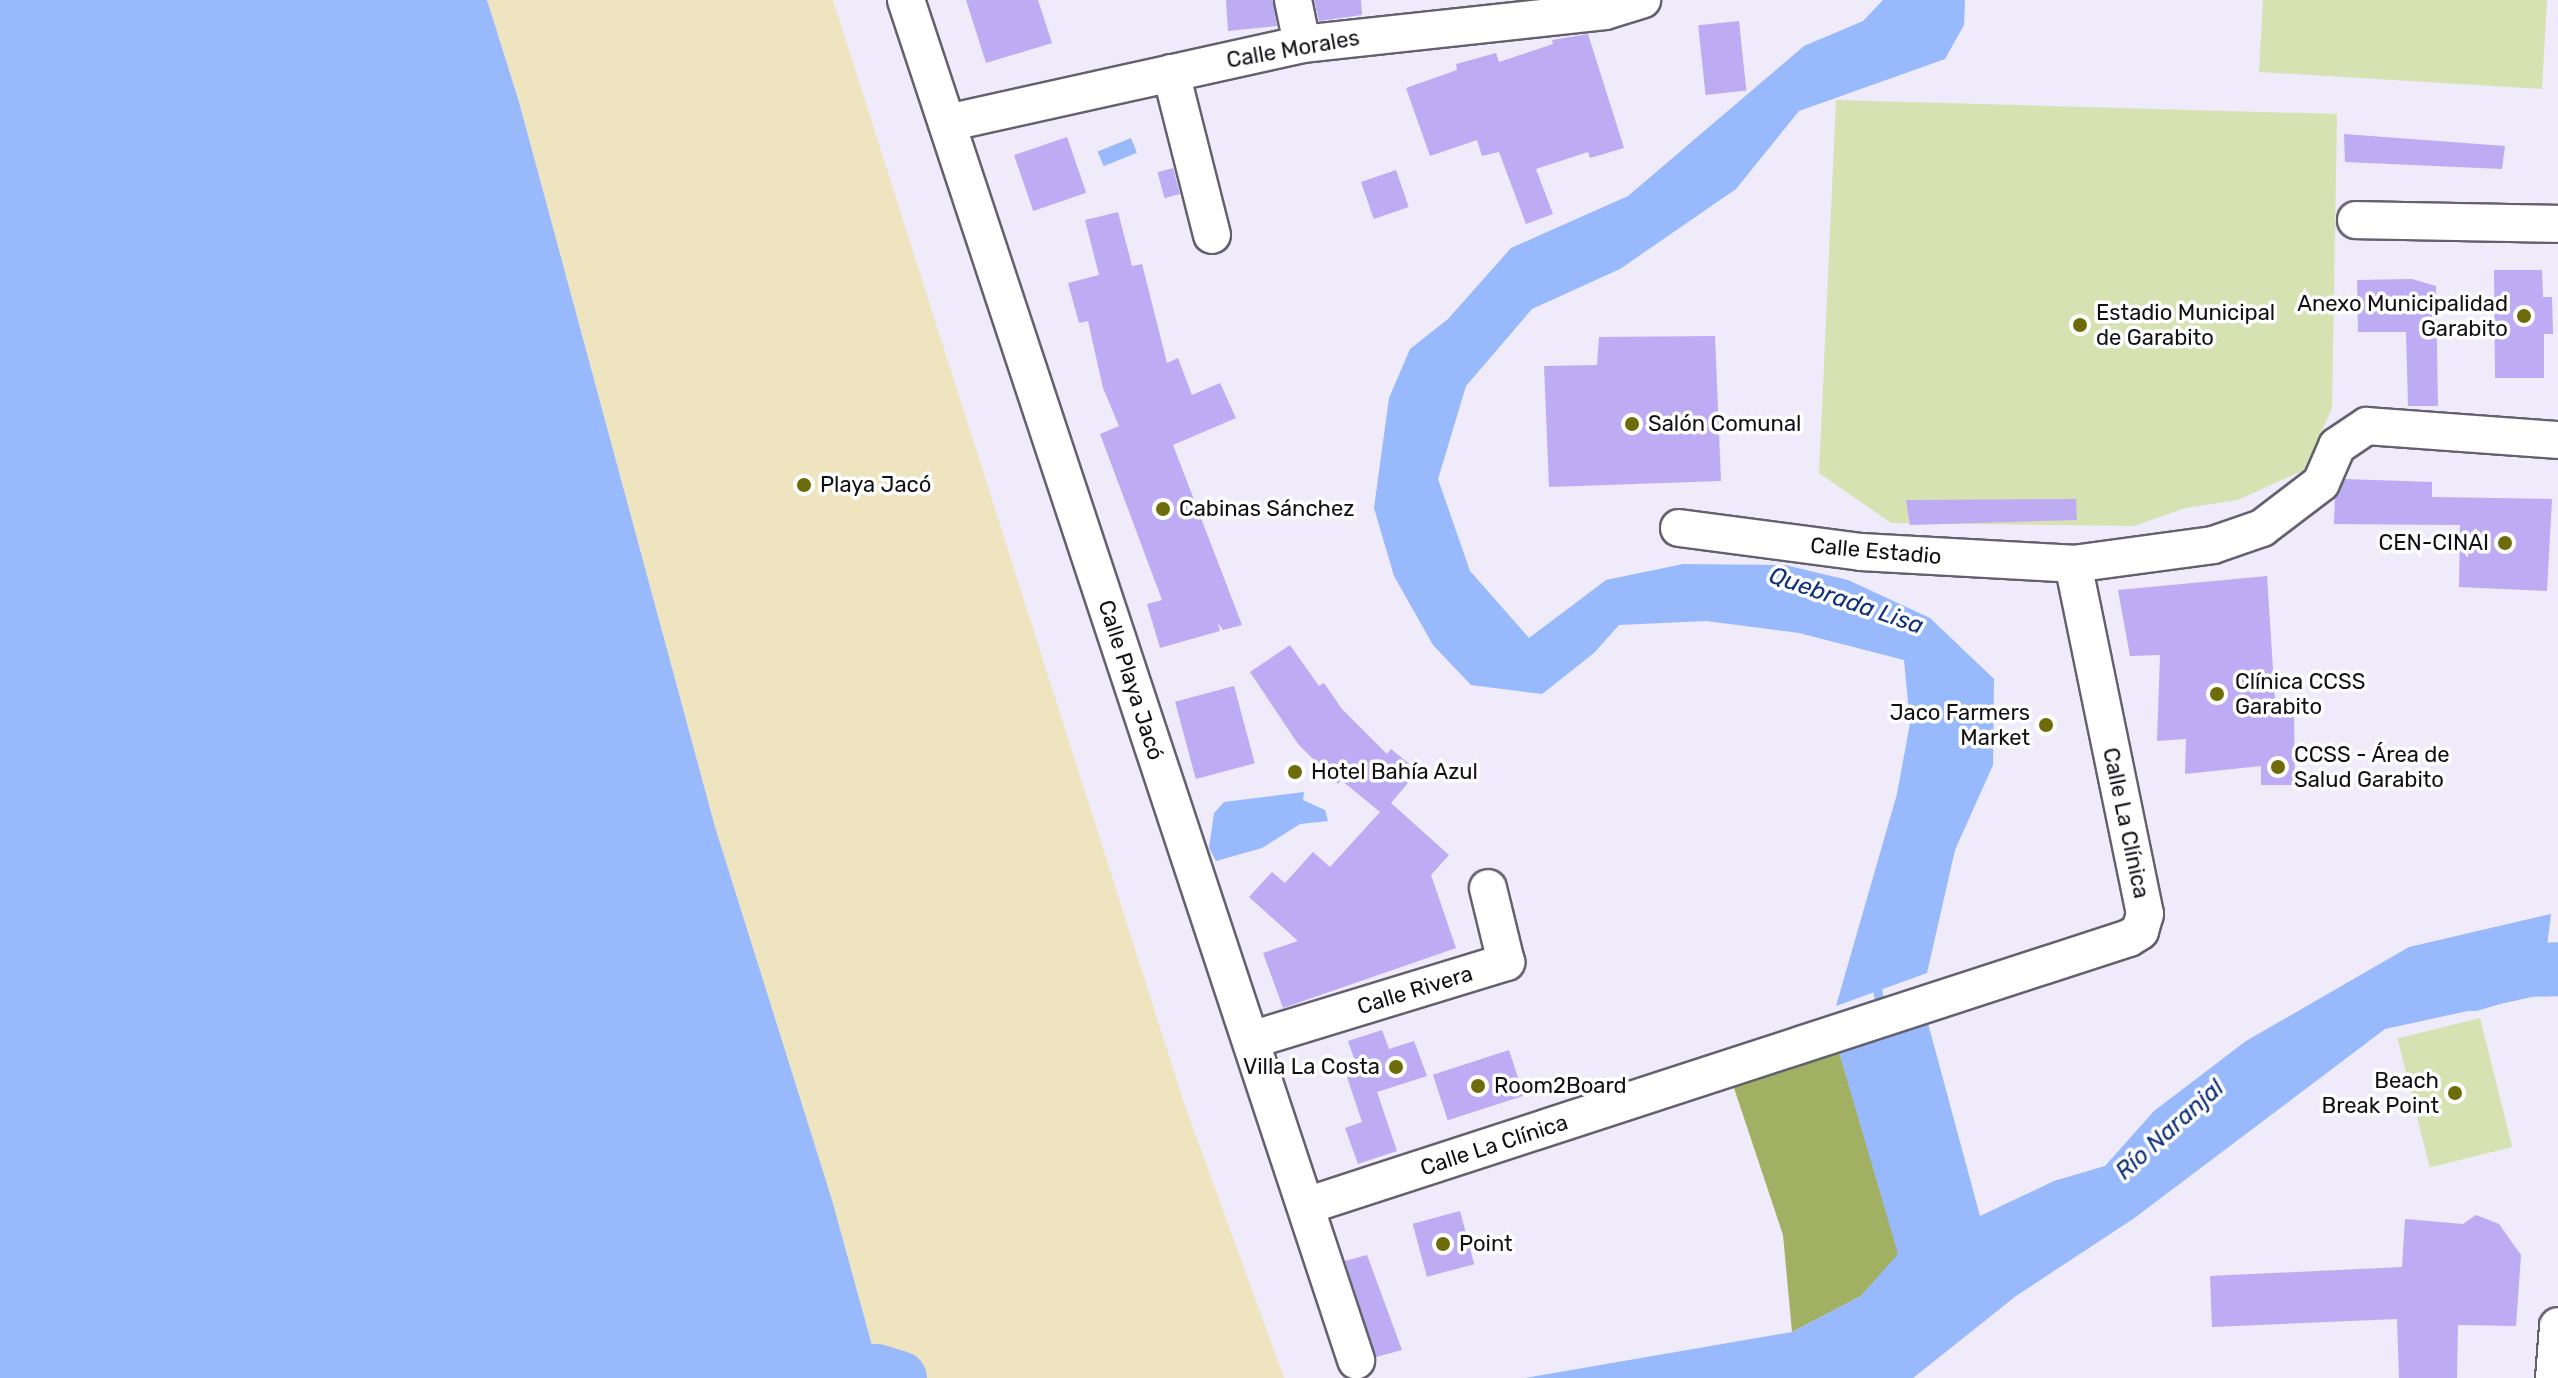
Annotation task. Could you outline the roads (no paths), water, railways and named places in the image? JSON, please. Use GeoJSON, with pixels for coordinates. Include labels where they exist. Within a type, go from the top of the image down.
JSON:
{"type":"FeatureCollection","features":[{"type":"Feature","properties":{"kind":"street","name":"Calle Playa Jacó"},"geometry":{"type":"LineString","coordinates":[[906,0],[1356,1360]]}},
{"type":"Feature","properties":{"kind":"street"},"geometry":{"type":"LineString","coordinates":[[1293,0],[1302,44]]}},
{"type":"Feature","properties":{"kind":"street","name":"Calle Morales"},"geometry":{"type":"LineString","coordinates":[[947,123],[1302,44],[1605,11],[1642,0]]}},
{"type":"Feature","properties":{"kind":"street"},"geometry":{"type":"LineString","coordinates":[[1171,73],[1212,235]]}},
{"type":"Feature","properties":{"kind":"street"},"geometry":{"type":"LineString","coordinates":[[2356,220],[2558,224]]}},
{"type":"Feature","properties":{"kind":"street"},"geometry":{"type":"LineString","coordinates":[[2073,564],[2213,545],[2262,528],[2321,483],[2337,446],[2367,426],[2558,440]]}},
{"type":"Feature","properties":{"kind":"street","name":"Calle Estadio"},"geometry":{"type":"LineString","coordinates":[[1679,528],[1861,552],[2073,564]]}},
{"type":"Feature","properties":{"kind":"street","name":"Calle La Clínica"},"geometry":{"type":"LineString","coordinates":[[1306,1206],[2129,938],[2144,924],[2073,564]]}},
{"type":"Feature","properties":{"kind":"street","name":"Calle Rivera"},"geometry":{"type":"LineString","coordinates":[[1251,1040],[1506,962],[1488,888]]}},
{"type":"Feature","properties":{"kind":"street"},"geometry":{"type":"LineString","coordinates":[[2554,1378],[2558,1326]]}},
{"type":"Feature","properties":{"kind":"water"},"geometry":{"type":"Polygon","coordinates":[[[0,0],[487,0],[519,102],[715,827],[832,1200],[881,1378],[0,1378],[0,0]]]}},
{"type":"Feature","properties":{"kind":"water"},"geometry":{"type":"Polygon","coordinates":[[[1883,0],[1965,0],[1964,25],[1945,59],[1799,111],[1736,189],[1620,269],[1532,309],[1466,386],[1438,479],[1470,571],[1529,638],[1606,580],[1683,564],[1785,565],[1848,580],[1930,618],[1994,679],[1993,765],[1955,850],[1927,973],[1836,1006],[1897,794],[1910,723],[1904,660],[1799,633],[1706,621],[1619,625],[1594,653],[1542,694],[1471,685],[1433,645],[1394,576],[1374,508],[1389,398],[1410,349],[1448,319],[1511,248],[1628,196],[1804,46],[1863,21],[1883,0]]]}},
{"type":"Feature","properties":{"kind":"water"},"geometry":{"type":"Polygon","coordinates":[[[1131,138],[1137,153],[1104,166],[1098,151],[1131,138]]]}},
{"type":"Feature","properties":{"kind":"water"},"geometry":{"type":"Polygon","coordinates":[[[1304,792],[1303,800],[1325,810],[1328,821],[1300,824],[1262,848],[1216,861],[1209,848],[1214,813],[1224,802],[1304,792]]]}},
{"type":"Feature","properties":{"kind":"water"},"geometry":{"type":"Polygon","coordinates":[[[2551,914],[2541,995],[2385,1029],[2133,1219],[2016,1296],[1913,1378],[1525,1378],[1792,1332],[1861,1296],[1898,1254],[1837,1045],[1926,1016],[1980,1216],[2054,1181],[2105,1166],[2154,1111],[2246,1041],[2409,947],[2551,914]]]}},
{"type":"Feature","properties":{"kind":"waterway","name":"Río Naranjal"},"geometry":{"type":"LineString","coordinates":[[2473,984],[2519,970],[2558,969]]}},
{"type":"Feature","properties":{"kind":"waterway","name":"Quebrada Lisa"},"geometry":{"type":"LineString","coordinates":[[1875,980],[1882,1012]]}},
{"type":"Feature","properties":{"kind":"waterway","name":"Río Naranjal"},"geometry":{"type":"LineString","coordinates":[[877,1371],[900,1378]]}},
{"type":"Feature","properties":{"kind":"place","name":"Anexo Municipalidad Garabito"},"geometry":{"type":"Point","coordinates":[2524,316]}},
{"type":"Feature","properties":{"kind":"place","name":"Estadio Municipal de Garabito"},"geometry":{"type":"Point","coordinates":[2080,325]}},
{"type":"Feature","properties":{"kind":"place","name":"Salón Comunal"},"geometry":{"type":"Point","coordinates":[1632,424]}},
{"type":"Feature","properties":{"kind":"place","name":"Playa Jacó"},"geometry":{"type":"Point","coordinates":[804,485]}},
{"type":"Feature","properties":{"kind":"place","name":"Cabinas Sánchez"},"geometry":{"type":"Point","coordinates":[1163,509]}},
{"type":"Feature","properties":{"kind":"place","name":"CEN-CINAI"},"geometry":{"type":"Point","coordinates":[2505,543]}},
{"type":"Feature","properties":{"kind":"place","name":"Clínica CCSS Garabito"},"geometry":{"type":"Point","coordinates":[2217,694]}},
{"type":"Feature","properties":{"kind":"place","name":"Jaco Farmers Market"},"geometry":{"type":"Point","coordinates":[2046,725]}},
{"type":"Feature","properties":{"kind":"place","name":"CCSS - Área de Salud Garabito"},"geometry":{"type":"Point","coordinates":[2278,767]}},
{"type":"Feature","properties":{"kind":"place","name":"Hotel Bahía Azul"},"geometry":{"type":"Point","coordinates":[1295,772]}},
{"type":"Feature","properties":{"kind":"place","name":"Villa La Costa"},"geometry":{"type":"Point","coordinates":[1396,1067]}},
{"type":"Feature","properties":{"kind":"place","name":"Room2Board"},"geometry":{"type":"Point","coordinates":[1478,1086]}},
{"type":"Feature","properties":{"kind":"place","name":"Beach Break Point"},"geometry":{"type":"Point","coordinates":[2455,1093]}},
{"type":"Feature","properties":{"kind":"place","name":"Point"},"geometry":{"type":"Point","coordinates":[1443,1244]}}]}
